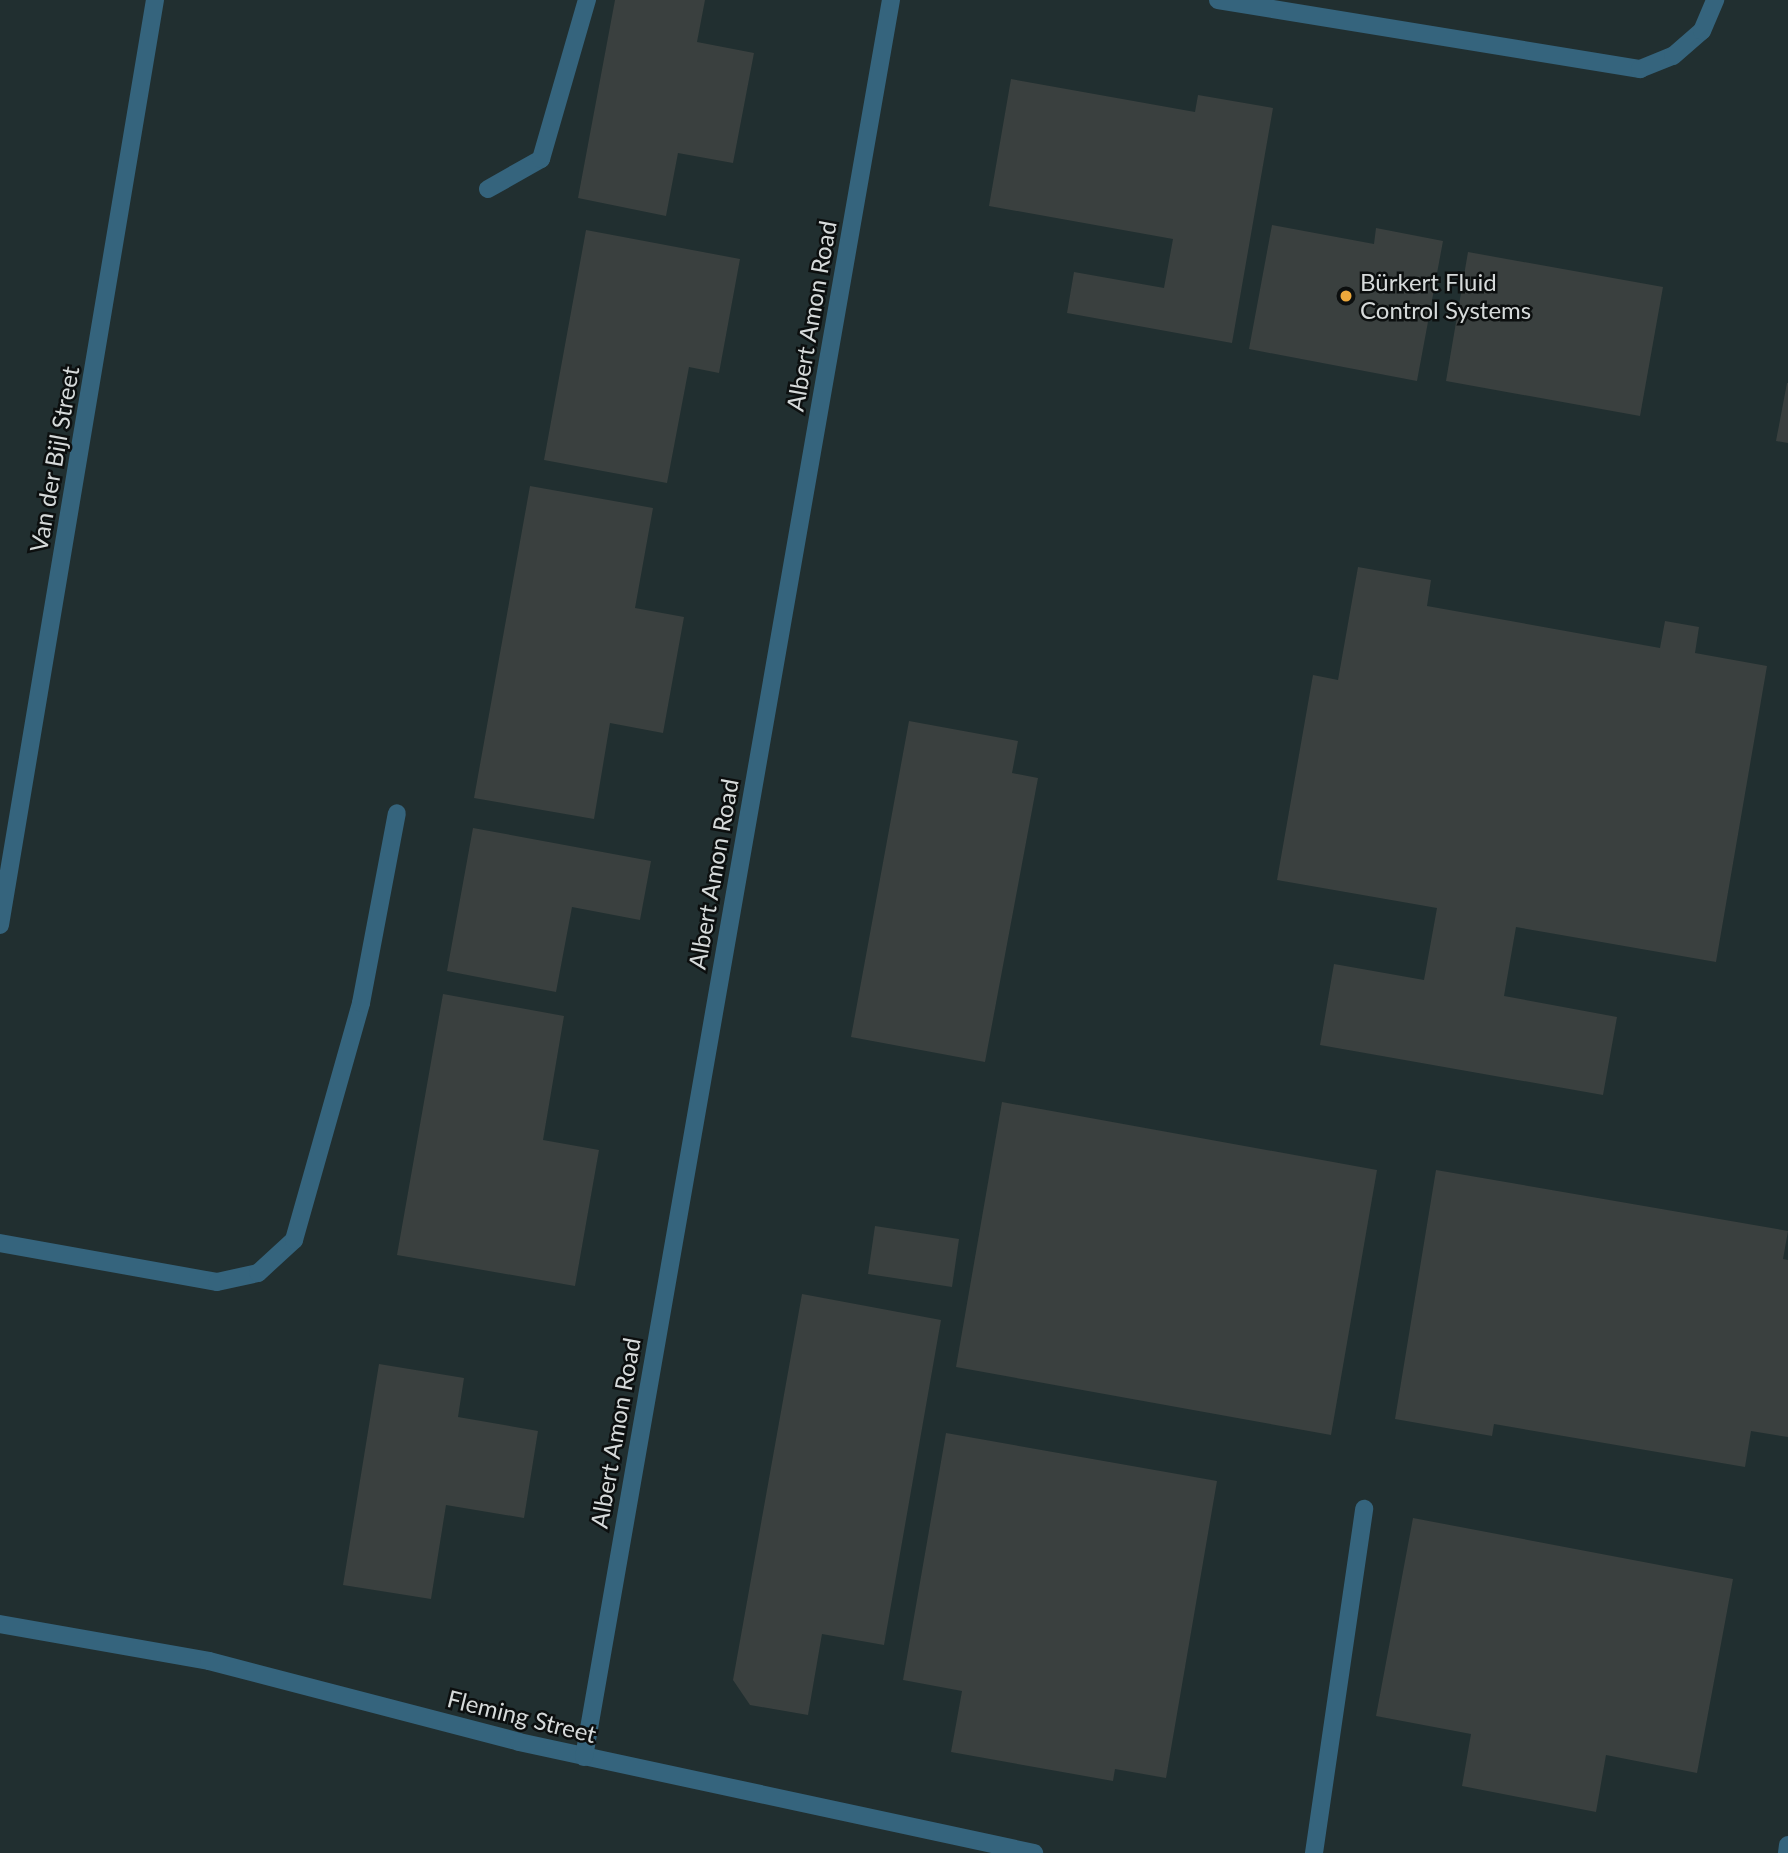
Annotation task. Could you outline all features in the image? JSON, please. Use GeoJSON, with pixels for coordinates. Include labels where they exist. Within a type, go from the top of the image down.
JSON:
{"type":"FeatureCollection","features":[{"type":"Feature","properties":{"kind":"street","name":"Van der Bijl Street"},"geometry":{"type":"LineString","coordinates":[[0,925],[155,0]]}},
{"type":"Feature","properties":{"kind":"street"},"geometry":{"type":"LineString","coordinates":[[488,188],[541,159],[587,0]]}},
{"type":"Feature","properties":{"kind":"street","name":"Albert Amon Road"},"geometry":{"type":"LineString","coordinates":[[584,1757],[891,0]]}},
{"type":"Feature","properties":{"kind":"street"},"geometry":{"type":"LineString","coordinates":[[1218,0],[1640,69],[1673,56],[1702,30],[1716,0]]}},
{"type":"Feature","properties":{"kind":"street"},"geometry":{"type":"LineString","coordinates":[[0,1243],[217,1282],[258,1273],[294,1240],[361,1003],[397,813]]}},
{"type":"Feature","properties":{"kind":"street"},"geometry":{"type":"LineString","coordinates":[[1314,1853],[1364,1509]]}},
{"type":"Feature","properties":{"kind":"street","name":"Fleming Street"},"geometry":{"type":"LineString","coordinates":[[0,1624],[209,1661],[584,1757],[1034,1853]]}},
{"type":"Feature","properties":{"kind":"street"},"geometry":{"type":"LineString","coordinates":[[1787,1853],[1788,1845]]}},
{"type":"Feature","properties":{"kind":"shaded area"},"geometry":{"type":"Polygon","coordinates":[[[0,0],[1788,0],[1788,1853],[0,1853],[0,0]]]}},
{"type":"Feature","properties":{"kind":"building"},"geometry":{"type":"Polygon","coordinates":[[[615,0],[705,0],[697,42],[754,53],[733,163],[678,153],[666,216],[578,198],[615,0]]]}},
{"type":"Feature","properties":{"kind":"building"},"geometry":{"type":"Polygon","coordinates":[[[1011,79],[1195,112],[1198,95],[1273,108],[1232,343],[1067,313],[1074,272],[1164,288],[1173,239],[989,206],[1011,79]]]}},
{"type":"Feature","properties":{"kind":"building","name":"Bürkert Fluid Control Systems"},"geometry":{"type":"Polygon","coordinates":[[[1272,225],[1374,244],[1376,228],[1443,241],[1417,381],[1249,349],[1272,225]]]}},
{"type":"Feature","properties":{"kind":"building"},"geometry":{"type":"Polygon","coordinates":[[[586,230],[740,259],[719,373],[689,367],[667,483],[544,460],[586,230]]]}},
{"type":"Feature","properties":{"kind":"building"},"geometry":{"type":"Polygon","coordinates":[[[1468,252],[1663,287],[1640,416],[1446,381],[1468,252]]]}},
{"type":"Feature","properties":{"kind":"building"},"geometry":{"type":"Polygon","coordinates":[[[1788,383],[1788,443],[1776,441],[1788,383]]]}},
{"type":"Feature","properties":{"kind":"building"},"geometry":{"type":"Polygon","coordinates":[[[530,486],[653,508],[635,608],[684,617],[663,733],[610,723],[594,819],[474,798],[530,486]]]}},
{"type":"Feature","properties":{"kind":"building"},"geometry":{"type":"Polygon","coordinates":[[[1358,567],[1431,580],[1427,606],[1660,648],[1665,621],[1699,627],[1695,653],[1767,666],[1716,962],[1516,927],[1504,996],[1617,1017],[1603,1095],[1320,1045],[1334,964],[1424,980],[1437,908],[1277,880],[1313,675],[1338,680],[1358,567]]]}},
{"type":"Feature","properties":{"kind":"building"},"geometry":{"type":"Polygon","coordinates":[[[909,721],[1018,741],[1012,773],[1038,778],[985,1062],[851,1037],[909,721]]]}},
{"type":"Feature","properties":{"kind":"building"},"geometry":{"type":"Polygon","coordinates":[[[473,828],[651,861],[640,920],[572,907],[556,992],[447,971],[473,828]]]}},
{"type":"Feature","properties":{"kind":"building"},"geometry":{"type":"Polygon","coordinates":[[[443,994],[564,1016],[543,1140],[599,1150],[575,1286],[397,1255],[443,994]]]}},
{"type":"Feature","properties":{"kind":"building"},"geometry":{"type":"Polygon","coordinates":[[[1002,1102],[1377,1170],[1331,1435],[956,1367],[1002,1102]]]}},
{"type":"Feature","properties":{"kind":"building"},"geometry":{"type":"Polygon","coordinates":[[[1436,1170],[1788,1231],[1783,1259],[1788,1260],[1788,1437],[1751,1431],[1745,1467],[1494,1424],[1492,1436],[1395,1419],[1436,1170]]]}},
{"type":"Feature","properties":{"kind":"building"},"geometry":{"type":"Polygon","coordinates":[[[875,1226],[959,1239],[952,1287],[868,1274],[875,1226]]]}},
{"type":"Feature","properties":{"kind":"building"},"geometry":{"type":"Polygon","coordinates":[[[802,1294],[941,1320],[884,1645],[822,1634],[808,1715],[750,1705],[733,1680],[802,1294]]]}},
{"type":"Feature","properties":{"kind":"building"},"geometry":{"type":"Polygon","coordinates":[[[379,1364],[464,1378],[458,1417],[538,1431],[524,1518],[446,1505],[431,1599],[343,1585],[379,1364]]]}},
{"type":"Feature","properties":{"kind":"building"},"geometry":{"type":"Polygon","coordinates":[[[946,1433],[1217,1481],[1166,1778],[1115,1769],[1113,1781],[951,1752],[962,1691],[903,1680],[946,1433]]]}},
{"type":"Feature","properties":{"kind":"building"},"geometry":{"type":"Polygon","coordinates":[[[1413,1518],[1733,1579],[1697,1773],[1606,1755],[1596,1812],[1462,1786],[1471,1734],[1376,1716],[1413,1518]]]}},
{"type":"Feature","properties":{"kind":"place","name":"Bürkert Fluid Control Systems"},"geometry":{"type":"Point","coordinates":[1346,296]}}]}
